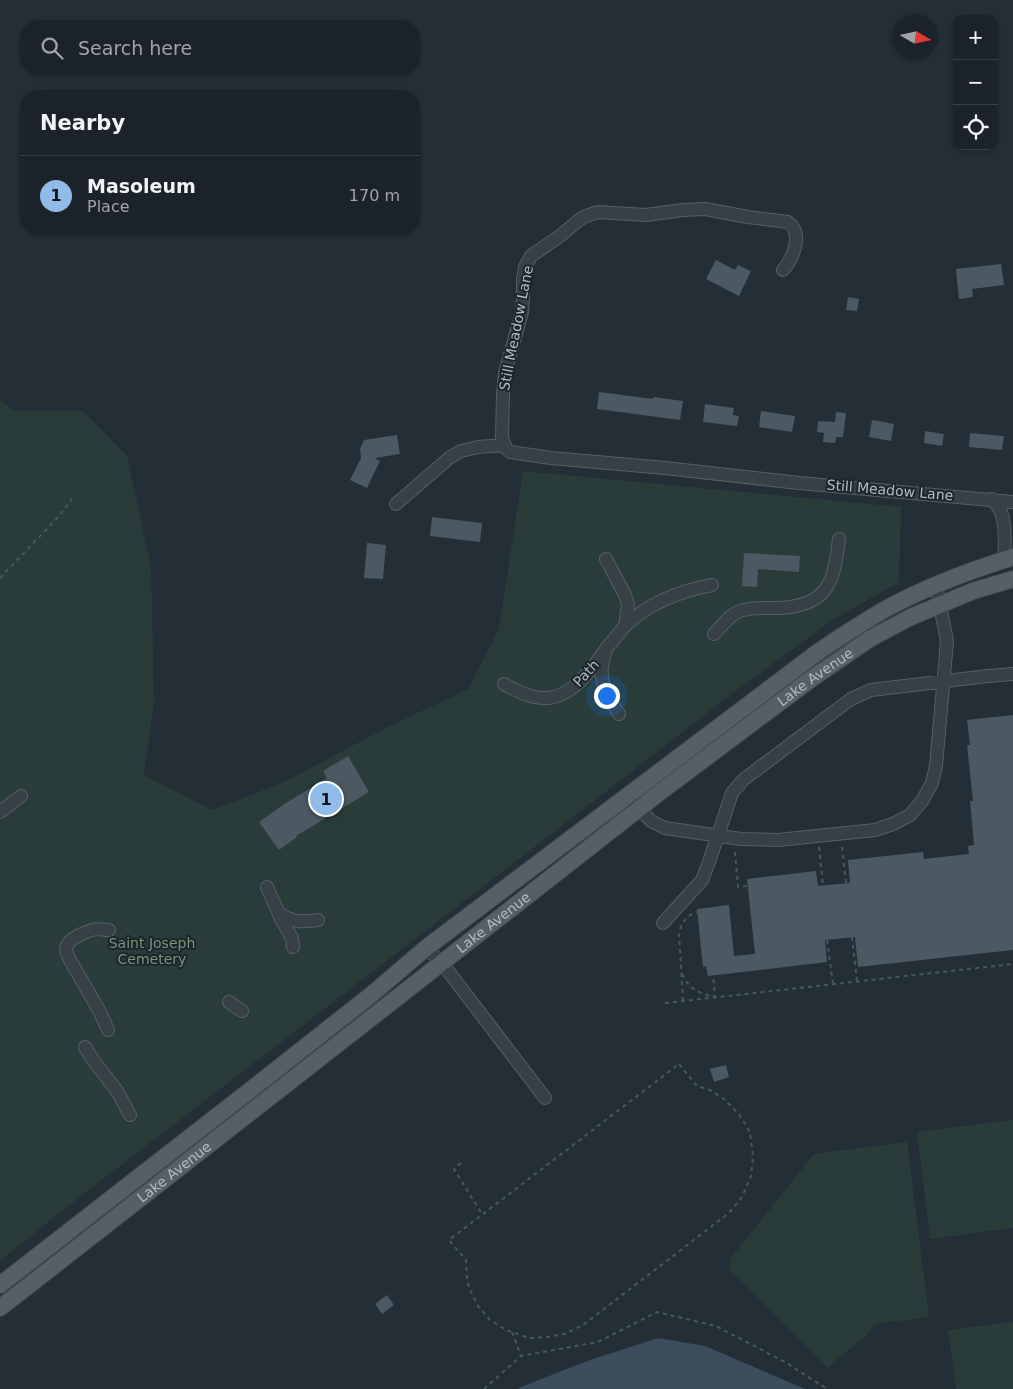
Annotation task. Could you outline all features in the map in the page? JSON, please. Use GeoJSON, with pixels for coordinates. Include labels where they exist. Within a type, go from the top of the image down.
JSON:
{"type":"FeatureCollection","features":[{"type":"Feature","properties":{"kind":"main road","name":"Lake Avenue"},"geometry":{"type":"LineString","coordinates":[[0,1285],[253,1088],[426,948],[828,645],[884,610],[936,585],[1008,559]]}},
{"type":"Feature","properties":{"kind":"main road","name":"Lake Avenue"},"geometry":{"type":"LineString","coordinates":[[0,1308],[639,808],[803,685],[851,651],[889,628],[940,604],[973,591],[1013,579]]}},
{"type":"Feature","properties":{"kind":"street","name":"Still Meadow Lane"},"geometry":{"type":"LineString","coordinates":[[783,270],[790,262],[795,246],[795,230],[788,222],[705,209],[646,215],[598,212],[586,216],[531,256],[525,267],[522,312],[505,373],[502,438],[504,445],[510,452],[551,458],[799,483],[992,499]]}},
{"type":"Feature","properties":{"kind":"street"},"geometry":{"type":"LineString","coordinates":[[396,504],[449,458],[461,451],[478,446],[504,445]]}},
{"type":"Feature","properties":{"kind":"street"},"geometry":{"type":"LineString","coordinates":[[992,499],[1013,502]]}},
{"type":"Feature","properties":{"kind":"street","name":"Lake Avenue"},"geometry":{"type":"LineString","coordinates":[[992,499],[999,507],[1003,518],[1008,559]]}},
{"type":"Feature","properties":{"kind":"street"},"geometry":{"type":"LineString","coordinates":[[714,634],[728,619],[740,611],[806,604],[822,595],[833,576],[839,539]]}},
{"type":"Feature","properties":{"kind":"street"},"geometry":{"type":"LineString","coordinates":[[606,559],[628,604],[625,626]]}},
{"type":"Feature","properties":{"kind":"street","name":"Path"},"geometry":{"type":"LineString","coordinates":[[504,684],[525,694],[547,698],[569,690],[587,673],[625,626],[640,613],[666,598],[690,589],[712,585]]}},
{"type":"Feature","properties":{"kind":"street"},"geometry":{"type":"LineString","coordinates":[[627,796],[651,821],[665,828],[741,839],[778,840],[875,830],[893,824],[910,815],[922,801],[932,784],[936,766],[947,641],[936,585]]}},
{"type":"Feature","properties":{"kind":"street","name":"Path"},"geometry":{"type":"LineString","coordinates":[[608,647],[601,668],[602,680],[607,694],[619,714]]}},
{"type":"Feature","properties":{"kind":"street"},"geometry":{"type":"LineString","coordinates":[[587,673],[602,675]]}},
{"type":"Feature","properties":{"kind":"street"},"geometry":{"type":"LineString","coordinates":[[663,922],[702,880],[732,794],[744,780],[851,699],[871,690],[1013,674]]}},
{"type":"Feature","properties":{"kind":"street"},"geometry":{"type":"LineString","coordinates":[[0,812],[21,796]]}},
{"type":"Feature","properties":{"kind":"street"},"geometry":{"type":"LineString","coordinates":[[267,887],[292,938],[293,947]]}},
{"type":"Feature","properties":{"kind":"street"},"geometry":{"type":"LineString","coordinates":[[278,912],[288,919],[300,922],[318,920]]}},
{"type":"Feature","properties":{"kind":"street"},"geometry":{"type":"LineString","coordinates":[[108,1030],[66,951],[67,945],[71,940],[84,933],[96,929],[109,930]]}},
{"type":"Feature","properties":{"kind":"street"},"geometry":{"type":"LineString","coordinates":[[426,948],[442,963],[545,1098]]}},
{"type":"Feature","properties":{"kind":"street"},"geometry":{"type":"LineString","coordinates":[[229,1002],[242,1010]]}},
{"type":"Feature","properties":{"kind":"street"},"geometry":{"type":"LineString","coordinates":[[85,1047],[117,1091],[130,1115]]}},
{"type":"Feature","properties":{"kind":"path"},"geometry":{"type":"LineString","coordinates":[[0,578],[61,514],[73,497]]}},
{"type":"Feature","properties":{"kind":"path"},"geometry":{"type":"LineString","coordinates":[[842,844],[846,883]]}},
{"type":"Feature","properties":{"kind":"path"},"geometry":{"type":"LineString","coordinates":[[819,847],[823,886]]}},
{"type":"Feature","properties":{"kind":"path"},"geometry":{"type":"LineString","coordinates":[[735,852],[738,887],[747,886]]}},
{"type":"Feature","properties":{"kind":"path"},"geometry":{"type":"LineString","coordinates":[[684,1001],[680,927],[687,917],[697,912]]}},
{"type":"Feature","properties":{"kind":"path"},"geometry":{"type":"LineString","coordinates":[[852,937],[857,981]]}},
{"type":"Feature","properties":{"kind":"path"},"geometry":{"type":"LineString","coordinates":[[828,940],[832,984]]}},
{"type":"Feature","properties":{"kind":"path"},"geometry":{"type":"LineString","coordinates":[[665,1003],[1013,964]]}},
{"type":"Feature","properties":{"kind":"path"},"geometry":{"type":"LineString","coordinates":[[682,973],[692,988],[699,993],[715,997]]}},
{"type":"Feature","properties":{"kind":"path"},"geometry":{"type":"LineString","coordinates":[[713,975],[715,997]]}},
{"type":"Feature","properties":{"kind":"path"},"geometry":{"type":"LineString","coordinates":[[679,1064],[697,1086],[710,1090],[724,1099],[739,1114],[750,1132],[753,1156],[751,1176],[742,1197],[729,1213],[583,1325],[564,1334],[547,1337],[529,1338],[512,1332],[490,1320],[478,1306],[467,1280],[466,1260],[450,1240],[679,1064]]}},
{"type":"Feature","properties":{"kind":"path"},"geometry":{"type":"LineString","coordinates":[[461,1163],[454,1169],[482,1215]]}},
{"type":"Feature","properties":{"kind":"path"},"geometry":{"type":"LineString","coordinates":[[484,1389],[521,1356],[598,1342],[657,1312],[716,1326],[785,1362],[827,1389]]}},
{"type":"Feature","properties":{"kind":"path"},"geometry":{"type":"LineString","coordinates":[[512,1332],[521,1356]]}},
{"type":"Feature","properties":{"kind":"green space","name":"Saint Joseph Cemetery"},"geometry":{"type":"Polygon","coordinates":[[[0,400],[15,411],[83,411],[127,456],[151,567],[154,702],[144,775],[212,810],[284,782],[386,728],[468,689],[499,629],[523,471],[901,507],[899,582],[834,619],[734,692],[64,1209],[0,1261],[0,400]]]}},
{"type":"Feature","properties":{"kind":"green space"},"geometry":{"type":"Polygon","coordinates":[[[1013,1120],[1013,1228],[930,1239],[917,1132],[1013,1120]]]}},
{"type":"Feature","properties":{"kind":"green space"},"geometry":{"type":"Polygon","coordinates":[[[907,1142],[929,1317],[874,1324],[869,1333],[827,1368],[730,1270],[730,1259],[814,1154],[907,1142]]]}},
{"type":"Feature","properties":{"kind":"green space"},"geometry":{"type":"Polygon","coordinates":[[[1013,1322],[1013,1389],[956,1389],[948,1330],[1013,1322]]]}},
{"type":"Feature","properties":{"kind":"water"},"geometry":{"type":"Polygon","coordinates":[[[658,1338],[705,1346],[805,1389],[518,1389],[590,1360],[658,1338]]]}},
{"type":"Feature","properties":{"kind":"building"},"geometry":{"type":"Polygon","coordinates":[[[716,260],[735,270],[738,265],[751,271],[739,296],[706,279],[716,260]]]}},
{"type":"Feature","properties":{"kind":"building"},"geometry":{"type":"Polygon","coordinates":[[[1001,264],[1004,285],[972,289],[973,297],[959,299],[956,269],[1001,264]]]}},
{"type":"Feature","properties":{"kind":"building"},"geometry":{"type":"Polygon","coordinates":[[[848,297],[859,299],[857,311],[846,310],[848,297]]]}},
{"type":"Feature","properties":{"kind":"building"},"geometry":{"type":"Polygon","coordinates":[[[599,392],[683,401],[680,420],[597,409],[599,392]]]}},
{"type":"Feature","properties":{"kind":"building"},"geometry":{"type":"Polygon","coordinates":[[[705,404],[734,408],[733,415],[739,416],[737,426],[703,422],[705,404]]]}},
{"type":"Feature","properties":{"kind":"building"},"geometry":{"type":"Polygon","coordinates":[[[761,411],[795,416],[792,432],[759,427],[761,411]]]}},
{"type":"Feature","properties":{"kind":"building"},"geometry":{"type":"Polygon","coordinates":[[[836,412],[846,413],[843,437],[836,437],[835,443],[823,442],[824,433],[817,432],[818,421],[835,422],[836,412]]]}},
{"type":"Feature","properties":{"kind":"building"},"geometry":{"type":"Polygon","coordinates":[[[872,420],[894,424],[891,441],[869,437],[872,420]]]}},
{"type":"Feature","properties":{"kind":"building"},"geometry":{"type":"Polygon","coordinates":[[[925,431],[944,434],[942,446],[924,443],[925,431]]]}},
{"type":"Feature","properties":{"kind":"building"},"geometry":{"type":"Polygon","coordinates":[[[970,433],[1004,436],[1002,450],[969,447],[970,433]]]}},
{"type":"Feature","properties":{"kind":"building"},"geometry":{"type":"Polygon","coordinates":[[[397,435],[400,454],[375,458],[380,461],[367,488],[350,480],[361,458],[360,449],[364,440],[397,435]]]}},
{"type":"Feature","properties":{"kind":"building"},"geometry":{"type":"Polygon","coordinates":[[[432,517],[482,523],[480,542],[430,536],[432,517]]]}},
{"type":"Feature","properties":{"kind":"building"},"geometry":{"type":"Polygon","coordinates":[[[367,543],[386,545],[383,579],[364,578],[367,543]]]}},
{"type":"Feature","properties":{"kind":"building"},"geometry":{"type":"Polygon","coordinates":[[[744,553],[800,556],[799,572],[758,569],[757,587],[742,586],[744,553]]]}},
{"type":"Feature","properties":{"kind":"building"},"geometry":{"type":"Polygon","coordinates":[[[1013,715],[1013,950],[858,967],[855,937],[825,940],[827,962],[708,976],[706,966],[703,967],[697,909],[729,905],[734,956],[755,954],[747,879],[816,871],[818,886],[850,883],[848,860],[923,852],[924,859],[969,854],[968,846],[974,845],[970,801],[973,801],[967,745],[970,745],[967,720],[1013,715]]]}},
{"type":"Feature","properties":{"kind":"building"},"geometry":{"type":"Polygon","coordinates":[[[348,756],[369,792],[296,836],[279,850],[259,822],[327,778],[323,771],[348,756]]]}},
{"type":"Feature","properties":{"kind":"building"},"geometry":{"type":"Polygon","coordinates":[[[726,1065],[729,1077],[714,1082],[710,1069],[726,1065]]]}},
{"type":"Feature","properties":{"kind":"building"},"geometry":{"type":"Polygon","coordinates":[[[387,1295],[394,1305],[382,1314],[375,1304],[387,1295]]]}},
{"type":"Feature","properties":{"kind":"place","name":"Masoleum"},"geometry":{"type":"Point","coordinates":[326,799]}}]}
